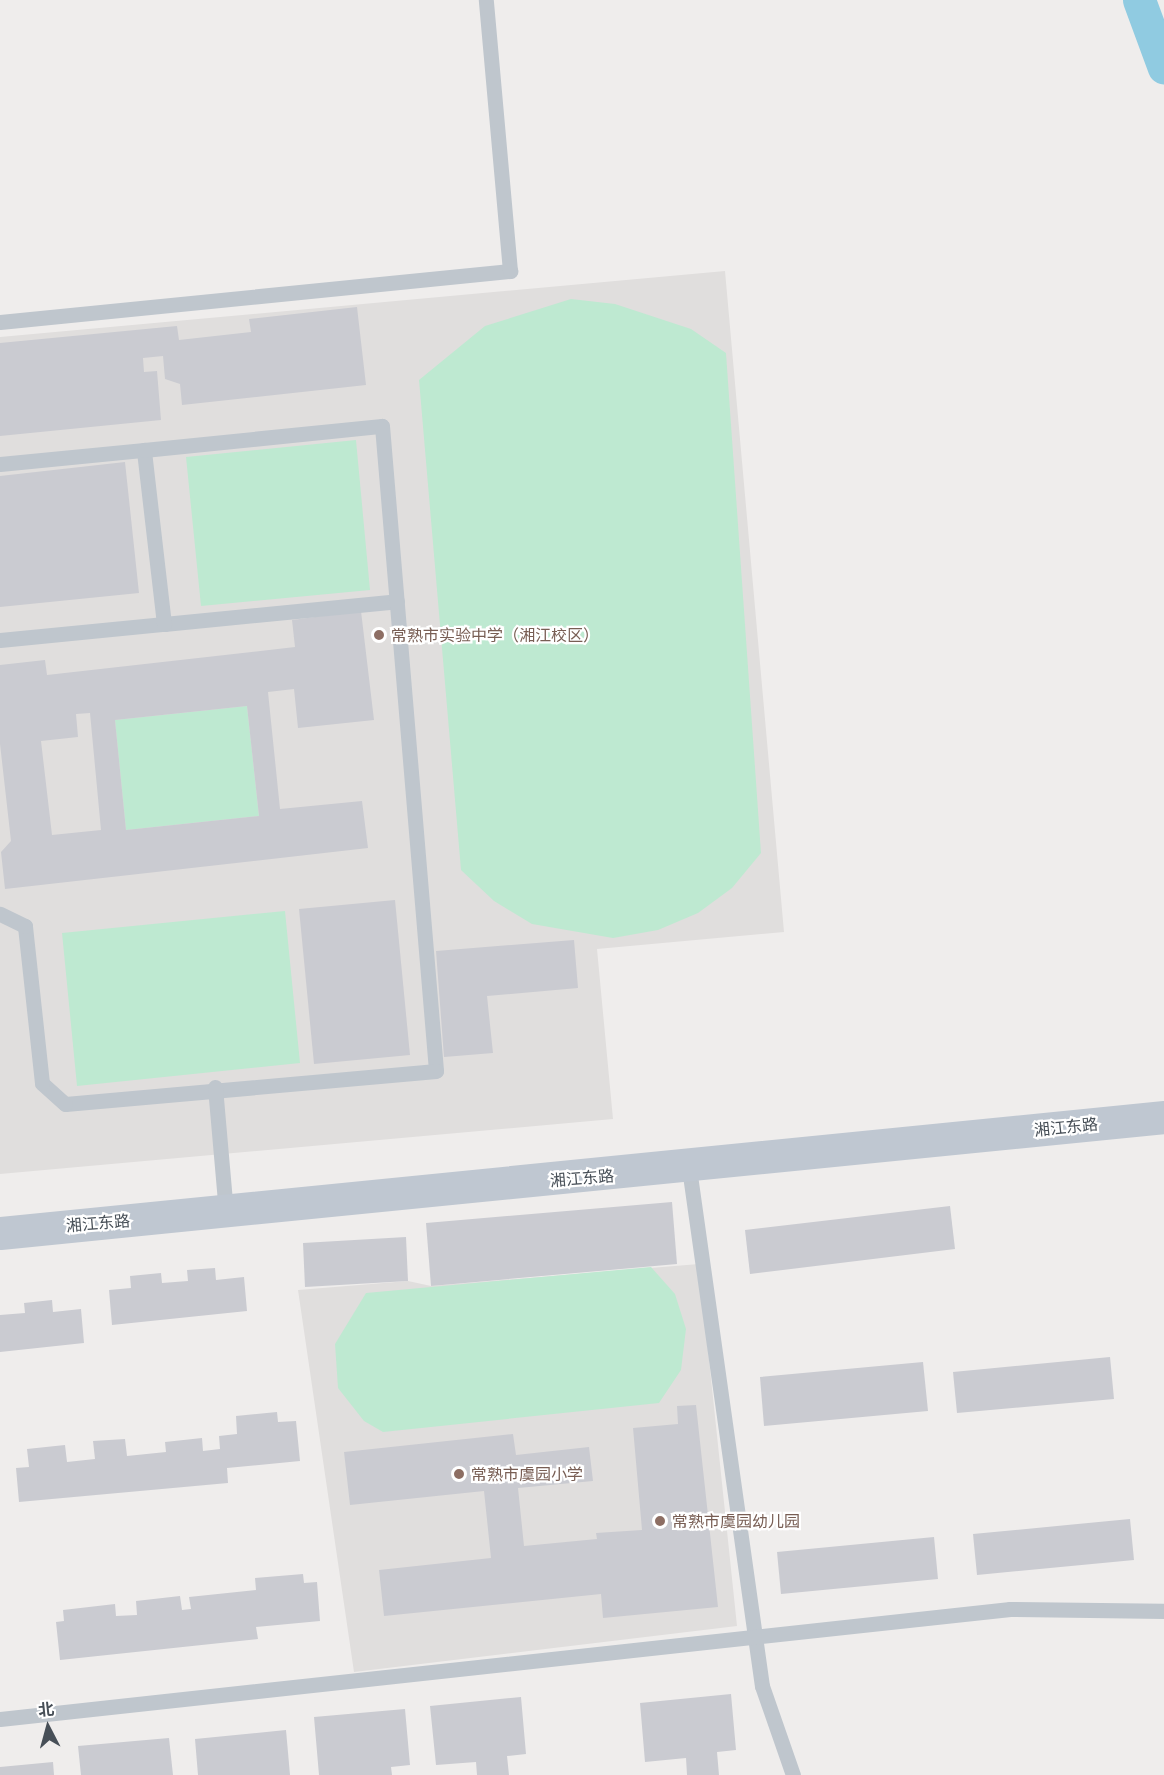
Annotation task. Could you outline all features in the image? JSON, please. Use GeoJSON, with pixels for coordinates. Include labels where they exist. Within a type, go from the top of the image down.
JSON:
{"type":"FeatureCollection","features":[{"type":"Feature","properties":{"kind":"street","name":"湘江东路"},"geometry":{"type":"LineString","coordinates":[[0,1233],[689,1168],[1164,1117]]}},
{"type":"Feature","properties":{"kind":"lane"},"geometry":{"type":"LineString","coordinates":[[0,322],[510,271],[486,0]]}},
{"type":"Feature","properties":{"kind":"lane"},"geometry":{"type":"LineString","coordinates":[[0,464],[382,426],[436,1071],[215,1087],[65,1104],[42,1083],[26,926],[0,914]]}},
{"type":"Feature","properties":{"kind":"lane"},"geometry":{"type":"LineString","coordinates":[[144,450],[164,624]]}},
{"type":"Feature","properties":{"kind":"lane"},"geometry":{"type":"LineString","coordinates":[[0,640],[397,601]]}},
{"type":"Feature","properties":{"kind":"lane"},"geometry":{"type":"LineString","coordinates":[[215,1087],[225,1212]]}},
{"type":"Feature","properties":{"kind":"lane"},"geometry":{"type":"LineString","coordinates":[[689,1168],[762,1686],[793,1775]]}},
{"type":"Feature","properties":{"kind":"lane"},"geometry":{"type":"LineString","coordinates":[[0,1719],[1010,1609],[1164,1611]]}},
{"type":"Feature","properties":{"kind":"shaded area","name":"常熟市实验中学（湘江校区）"},"geometry":{"type":"Polygon","coordinates":[[[725,271],[784,932],[597,949],[613,1119],[0,1174],[0,337],[725,271]]]}},
{"type":"Feature","properties":{"kind":"shaded area","name":"常熟市虞园小学"},"geometry":{"type":"Polygon","coordinates":[[[699,1264],[737,1626],[354,1672],[298,1290],[408,1281],[431,1286],[699,1264]]]}},
{"type":"Feature","properties":{"kind":"green space"},"geometry":{"type":"Polygon","coordinates":[[[571,299],[615,304],[691,329],[726,353],[761,853],[732,888],[698,913],[658,930],[613,938],[532,924],[494,901],[461,870],[419,380],[485,326],[571,299]]]}},
{"type":"Feature","properties":{"kind":"green space"},"geometry":{"type":"Polygon","coordinates":[[[356,440],[370,590],[201,606],[186,457],[356,440]]]}},
{"type":"Feature","properties":{"kind":"green space"},"geometry":{"type":"Polygon","coordinates":[[[247,706],[259,816],[126,830],[115,720],[247,706]]]}},
{"type":"Feature","properties":{"kind":"green space"},"geometry":{"type":"Polygon","coordinates":[[[285,911],[300,1063],[77,1086],[62,933],[285,911]]]}},
{"type":"Feature","properties":{"kind":"green space"},"geometry":{"type":"Polygon","coordinates":[[[651,1267],[675,1294],[686,1329],[681,1370],[659,1403],[383,1432],[364,1421],[338,1388],[335,1344],[366,1293],[651,1267]]]}},
{"type":"Feature","properties":{"kind":"building"},"geometry":{"type":"Polygon","coordinates":[[[357,307],[366,385],[182,405],[180,384],[165,379],[163,356],[143,358],[144,372],[157,371],[161,420],[0,436],[0,343],[177,326],[179,340],[251,332],[249,319],[357,307]]]}},
{"type":"Feature","properties":{"kind":"building"},"geometry":{"type":"Polygon","coordinates":[[[125,462],[139,593],[0,607],[0,476],[125,462]]]}},
{"type":"Feature","properties":{"kind":"building"},"geometry":{"type":"Polygon","coordinates":[[[361,611],[374,720],[298,728],[294,689],[268,692],[280,809],[362,801],[368,848],[5,889],[1,852],[11,841],[0,744],[0,665],[45,660],[47,675],[295,647],[292,620],[361,611]],[[247,706],[115,720],[126,830],[259,816],[247,706]],[[90,713],[76,714],[78,737],[41,741],[52,835],[101,830],[90,713]]]}},
{"type":"Feature","properties":{"kind":"building"},"geometry":{"type":"Polygon","coordinates":[[[395,900],[410,1055],[314,1064],[299,909],[395,900]]]}},
{"type":"Feature","properties":{"kind":"building"},"geometry":{"type":"Polygon","coordinates":[[[574,940],[578,988],[487,996],[493,1053],[444,1057],[436,951],[574,940]]]}},
{"type":"Feature","properties":{"kind":"building"},"geometry":{"type":"Polygon","coordinates":[[[672,1202],[677,1264],[431,1286],[426,1223],[672,1202]]]}},
{"type":"Feature","properties":{"kind":"building"},"geometry":{"type":"Polygon","coordinates":[[[950,1206],[955,1249],[750,1274],[745,1230],[950,1206]]]}},
{"type":"Feature","properties":{"kind":"building"},"geometry":{"type":"Polygon","coordinates":[[[406,1237],[408,1281],[305,1287],[303,1243],[406,1237]]]}},
{"type":"Feature","properties":{"kind":"building"},"geometry":{"type":"Polygon","coordinates":[[[215,1268],[216,1280],[244,1277],[247,1311],[112,1325],[109,1290],[131,1288],[130,1276],[161,1273],[162,1283],[188,1281],[187,1270],[215,1268]]]}},
{"type":"Feature","properties":{"kind":"building"},"geometry":{"type":"Polygon","coordinates":[[[52,1300],[53,1312],[81,1309],[84,1343],[0,1352],[0,1315],[25,1313],[24,1303],[52,1300]]]}},
{"type":"Feature","properties":{"kind":"building"},"geometry":{"type":"Polygon","coordinates":[[[1110,1357],[1114,1399],[957,1413],[953,1372],[1110,1357]]]}},
{"type":"Feature","properties":{"kind":"building"},"geometry":{"type":"Polygon","coordinates":[[[923,1362],[928,1411],[764,1426],[760,1377],[923,1362]]]}},
{"type":"Feature","properties":{"kind":"building"},"geometry":{"type":"Polygon","coordinates":[[[696,1405],[718,1607],[603,1618],[601,1594],[384,1616],[379,1570],[491,1558],[484,1491],[350,1505],[344,1452],[513,1434],[516,1455],[589,1447],[593,1481],[518,1488],[524,1546],[597,1539],[596,1533],[642,1530],[633,1428],[678,1424],[677,1406],[696,1405]]]}},
{"type":"Feature","properties":{"kind":"building"},"geometry":{"type":"Polygon","coordinates":[[[277,1412],[278,1422],[296,1421],[300,1461],[227,1468],[228,1483],[19,1502],[16,1468],[29,1467],[27,1449],[65,1445],[67,1462],[95,1459],[93,1441],[125,1439],[127,1456],[166,1452],[165,1442],[202,1438],[203,1451],[220,1449],[219,1436],[237,1434],[236,1416],[277,1412]]]}},
{"type":"Feature","properties":{"kind":"building"},"geometry":{"type":"Polygon","coordinates":[[[1130,1519],[1134,1560],[977,1575],[973,1534],[1130,1519]]]}},
{"type":"Feature","properties":{"kind":"building"},"geometry":{"type":"Polygon","coordinates":[[[934,1537],[938,1579],[781,1594],[777,1552],[934,1537]]]}},
{"type":"Feature","properties":{"kind":"building"},"geometry":{"type":"Polygon","coordinates":[[[303,1574],[304,1583],[317,1582],[320,1621],[256,1627],[258,1639],[60,1660],[56,1622],[64,1621],[63,1610],[115,1604],[116,1616],[137,1615],[136,1601],[180,1596],[182,1610],[191,1609],[189,1597],[256,1590],[255,1578],[303,1574]]]}},
{"type":"Feature","properties":{"kind":"building"},"geometry":{"type":"Polygon","coordinates":[[[731,1694],[736,1750],[717,1752],[719,1775],[687,1775],[686,1758],[645,1762],[640,1703],[731,1694]]]}},
{"type":"Feature","properties":{"kind":"building"},"geometry":{"type":"Polygon","coordinates":[[[521,1697],[526,1754],[507,1756],[509,1775],[477,1775],[476,1762],[436,1765],[430,1706],[521,1697]]]}},
{"type":"Feature","properties":{"kind":"building"},"geometry":{"type":"Polygon","coordinates":[[[405,1709],[410,1765],[391,1767],[392,1775],[319,1775],[314,1717],[405,1709]]]}},
{"type":"Feature","properties":{"kind":"building"},"geometry":{"type":"Polygon","coordinates":[[[286,1730],[290,1775],[198,1775],[195,1739],[286,1730]]]}},
{"type":"Feature","properties":{"kind":"building"},"geometry":{"type":"Polygon","coordinates":[[[169,1738],[173,1775],[81,1775],[78,1746],[169,1738]]]}},
{"type":"Feature","properties":{"kind":"building"},"geometry":{"type":"Polygon","coordinates":[[[53,1762],[54,1775],[0,1775],[0,1767],[53,1762]]]}},
{"type":"Feature","properties":{"kind":"waterway"},"geometry":{"type":"LineString","coordinates":[[1139,0],[1164,68]]}},
{"type":"Feature","properties":{"kind":"place","name":"常熟市实验中学（湘江校区）"},"geometry":{"type":"Point","coordinates":[379,635]}},
{"type":"Feature","properties":{"kind":"place","name":"常熟市虞园小学"},"geometry":{"type":"Point","coordinates":[459,1474]}},
{"type":"Feature","properties":{"kind":"place","name":"常熟市虞园幼儿园"},"geometry":{"type":"Point","coordinates":[660,1521]}}]}
